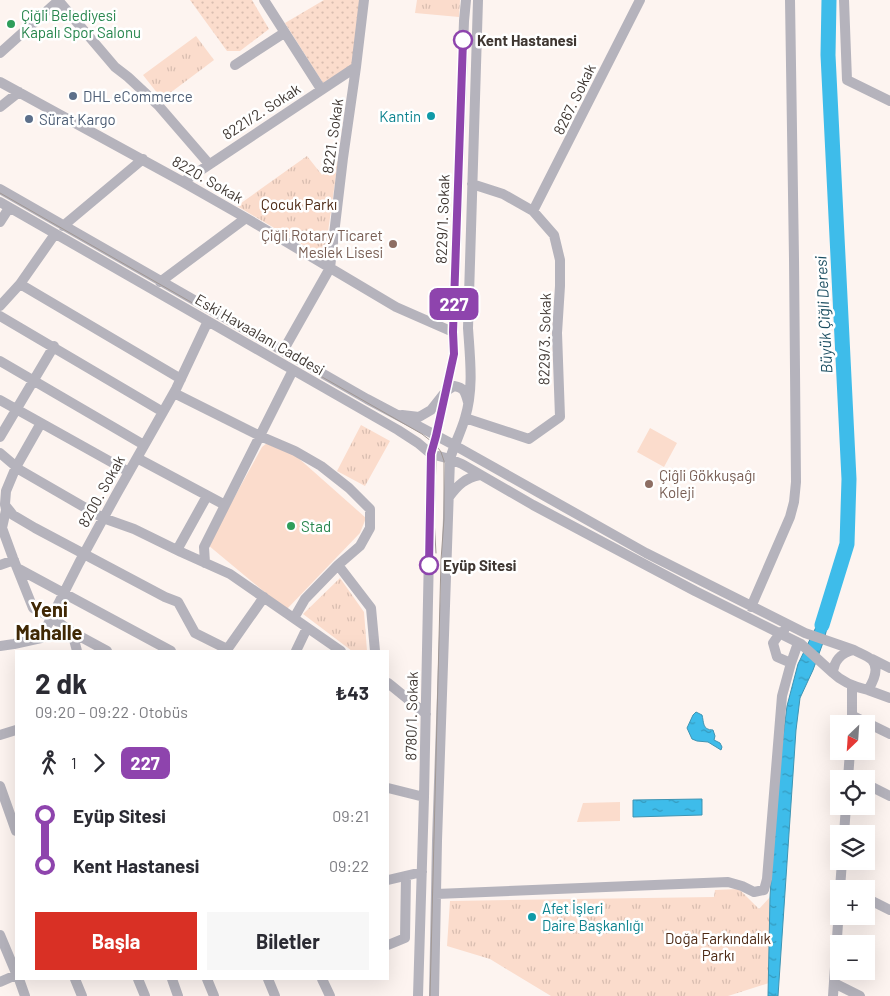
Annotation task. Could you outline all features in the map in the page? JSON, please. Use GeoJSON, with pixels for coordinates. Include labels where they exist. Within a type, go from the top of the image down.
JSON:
{"type":"FeatureCollection","features":[{"type":"Feature","properties":{"kind":"street"},"geometry":{"type":"LineString","coordinates":[[264,0],[321,89]]}},
{"type":"Feature","properties":{"kind":"street","name":"8221. Sokak"},"geometry":{"type":"LineString","coordinates":[[330,268],[364,0]]}},
{"type":"Feature","properties":{"kind":"street","name":"8229/1. Sokak"},"geometry":{"type":"LineString","coordinates":[[436,436],[454,354],[453,332],[466,0]]}},
{"type":"Feature","properties":{"kind":"street","name":"8229/1. Sokak"},"geometry":{"type":"LineString","coordinates":[[434,996],[450,459],[465,418],[470,394],[468,328],[478,0]]}},
{"type":"Feature","properties":{"kind":"street","name":"8267. Sokak"},"geometry":{"type":"LineString","coordinates":[[533,211],[640,0]]}},
{"type":"Feature","properties":{"kind":"street"},"geometry":{"type":"LineString","coordinates":[[751,606],[790,517],[795,494],[790,0]]}},
{"type":"Feature","properties":{"kind":"street"},"geometry":{"type":"LineString","coordinates":[[844,0],[848,80],[890,101]]}},
{"type":"Feature","properties":{"kind":"street"},"geometry":{"type":"LineString","coordinates":[[0,53],[58,1],[115,67],[158,104],[208,164]]}},
{"type":"Feature","properties":{"kind":"street"},"geometry":{"type":"LineString","coordinates":[[234,65],[284,33]]}},
{"type":"Feature","properties":{"kind":"street","name":"8221/2. Sokak"},"geometry":{"type":"LineString","coordinates":[[182,182],[356,67]]}},
{"type":"Feature","properties":{"kind":"street","name":"8220. Sokak"},"geometry":{"type":"LineString","coordinates":[[0,82],[144,159],[396,308],[453,332]]}},
{"type":"Feature","properties":{"kind":"street"},"geometry":{"type":"LineString","coordinates":[[0,107],[19,92]]}},
{"type":"Feature","properties":{"kind":"street"},"geometry":{"type":"LineString","coordinates":[[63,226],[144,159]]}},
{"type":"Feature","properties":{"kind":"street","name":"8229/3. Sokak"},"geometry":{"type":"LineString","coordinates":[[465,418],[529,439],[560,417],[557,333],[560,260],[554,235],[533,211],[503,194],[472,184]]}},
{"type":"Feature","properties":{"kind":"street","name":"Eski Havaalanı Caddesi"},"geometry":{"type":"LineString","coordinates":[[0,190],[283,352],[646,553],[792,627],[854,650]]}},
{"type":"Feature","properties":{"kind":"street"},"geometry":{"type":"LineString","coordinates":[[0,222],[5,205]]}},
{"type":"Feature","properties":{"kind":"street","name":"Eski Havaalanı Caddesi"},"geometry":{"type":"LineString","coordinates":[[5,205],[398,430],[431,454],[450,459],[679,582],[800,644],[833,673]]}},
{"type":"Feature","properties":{"kind":"street"},"geometry":{"type":"LineString","coordinates":[[160,282],[246,218]]}},
{"type":"Feature","properties":{"kind":"street"},"geometry":{"type":"LineString","coordinates":[[0,306],[20,284],[56,234]]}},
{"type":"Feature","properties":{"kind":"street"},"geometry":{"type":"LineString","coordinates":[[283,352],[330,268]]}},
{"type":"Feature","properties":{"kind":"street"},"geometry":{"type":"LineString","coordinates":[[20,284],[181,379]]}},
{"type":"Feature","properties":{"kind":"street"},"geometry":{"type":"LineString","coordinates":[[0,316],[54,346],[163,412]]}},
{"type":"Feature","properties":{"kind":"street","name":"8200. Sokak"},"geometry":{"type":"LineString","coordinates":[[0,646],[15,648],[41,638],[103,518],[181,379],[208,321]]}},
{"type":"Feature","properties":{"kind":"street"},"geometry":{"type":"LineString","coordinates":[[0,437],[54,346]]}},
{"type":"Feature","properties":{"kind":"street"},"geometry":{"type":"LineString","coordinates":[[0,361],[144,446]]}},
{"type":"Feature","properties":{"kind":"street"},"geometry":{"type":"LineString","coordinates":[[205,563],[204,547],[293,370]]}},
{"type":"Feature","properties":{"kind":"street"},"geometry":{"type":"LineString","coordinates":[[396,415],[419,417],[431,410],[446,391],[454,386],[465,392],[468,402]]}},
{"type":"Feature","properties":{"kind":"street"},"geometry":{"type":"LineString","coordinates":[[174,392],[260,436],[295,450],[321,466],[349,488],[370,509],[370,528],[360,546],[338,565],[305,599],[294,618]]}},
{"type":"Feature","properties":{"kind":"street"},"geometry":{"type":"LineString","coordinates":[[0,400],[129,472]]}},
{"type":"Feature","properties":{"kind":"street"},"geometry":{"type":"LineString","coordinates":[[41,423],[16,467],[6,491],[2,503],[6,510],[2,528],[33,608],[105,650]]}},
{"type":"Feature","properties":{"kind":"street","name":"8780/1. Sokak"},"geometry":{"type":"LineString","coordinates":[[418,996],[431,454],[436,436]]}},
{"type":"Feature","properties":{"kind":"street"},"geometry":{"type":"LineString","coordinates":[[0,453],[16,467],[103,518],[134,529],[230,574],[340,650]]}},
{"type":"Feature","properties":{"kind":"street"},"geometry":{"type":"LineString","coordinates":[[137,458],[225,505]]}},
{"type":"Feature","properties":{"kind":"street"},"geometry":{"type":"LineString","coordinates":[[449,497],[458,486],[469,478],[480,475]]}},
{"type":"Feature","properties":{"kind":"street"},"geometry":{"type":"LineString","coordinates":[[178,550],[207,496]]}},
{"type":"Feature","properties":{"kind":"street"},"geometry":{"type":"LineString","coordinates":[[2,503],[13,515],[35,528],[165,597],[178,602],[195,633],[226,650],[264,597]]}},
{"type":"Feature","properties":{"kind":"street"},"geometry":{"type":"LineString","coordinates":[[0,564],[15,564],[63,593],[169,650]]}},
{"type":"Feature","properties":{"kind":"street"},"geometry":{"type":"LineString","coordinates":[[338,565],[371,608],[375,650]]}},
{"type":"Feature","properties":{"kind":"street"},"geometry":{"type":"LineString","coordinates":[[791,663],[777,657],[773,643],[780,633],[792,627]]}},
{"type":"Feature","properties":{"kind":"street"},"geometry":{"type":"LineString","coordinates":[[296,650],[307,628]]}},
{"type":"Feature","properties":{"kind":"street"},"geometry":{"type":"LineString","coordinates":[[72,632],[77,650]]}},
{"type":"Feature","properties":{"kind":"street"},"geometry":{"type":"LineString","coordinates":[[436,894],[728,882],[754,892],[764,890],[767,879],[782,696],[791,663],[800,644]]}},
{"type":"Feature","properties":{"kind":"street"},"geometry":{"type":"LineString","coordinates":[[890,668],[854,650],[841,655],[836,660],[833,673],[839,679],[852,686],[890,698]]}},
{"type":"Feature","properties":{"kind":"street"},"geometry":{"type":"LineString","coordinates":[[868,690],[876,673],[872,659]]}},
{"type":"Feature","properties":{"kind":"street"},"geometry":{"type":"LineString","coordinates":[[389,684],[426,714]]}},
{"type":"Feature","properties":{"kind":"street"},"geometry":{"type":"LineString","coordinates":[[852,686],[852,715]]}},
{"type":"Feature","properties":{"kind":"street"},"geometry":{"type":"LineString","coordinates":[[875,728],[890,734]]}},
{"type":"Feature","properties":{"kind":"street"},"geometry":{"type":"LineString","coordinates":[[0,735],[15,730]]}},
{"type":"Feature","properties":{"kind":"street"},"geometry":{"type":"LineString","coordinates":[[0,786],[15,828]]}},
{"type":"Feature","properties":{"kind":"street"},"geometry":{"type":"LineString","coordinates":[[389,788],[424,797]]}},
{"type":"Feature","properties":{"kind":"street"},"geometry":{"type":"LineString","coordinates":[[875,788],[890,796]]}},
{"type":"Feature","properties":{"kind":"street"},"geometry":{"type":"LineString","coordinates":[[389,880],[422,872]]}},
{"type":"Feature","properties":{"kind":"street"},"geometry":{"type":"LineString","coordinates":[[389,945],[405,938],[406,876]]}},
{"type":"Feature","properties":{"kind":"street"},"geometry":{"type":"LineString","coordinates":[[875,902],[890,910]]}},
{"type":"Feature","properties":{"kind":"street"},"geometry":{"type":"LineString","coordinates":[[833,996],[838,925]]}},
{"type":"Feature","properties":{"kind":"street"},"geometry":{"type":"LineString","coordinates":[[0,935],[15,972]]}},
{"type":"Feature","properties":{"kind":"street"},"geometry":{"type":"LineString","coordinates":[[0,982],[15,974]]}},
{"type":"Feature","properties":{"kind":"street"},"geometry":{"type":"LineString","coordinates":[[19,980],[25,996]]}},
{"type":"Feature","properties":{"kind":"street"},"geometry":{"type":"LineString","coordinates":[[76,980],[82,996]]}},
{"type":"Feature","properties":{"kind":"street"},"geometry":{"type":"LineString","coordinates":[[138,980],[145,996]]}},
{"type":"Feature","properties":{"kind":"street"},"geometry":{"type":"LineString","coordinates":[[172,980],[178,996]]}},
{"type":"Feature","properties":{"kind":"street"},"geometry":{"type":"LineString","coordinates":[[207,980],[214,996]]}},
{"type":"Feature","properties":{"kind":"street"},"geometry":{"type":"LineString","coordinates":[[268,980],[276,996]]}},
{"type":"Feature","properties":{"kind":"street"},"geometry":{"type":"LineString","coordinates":[[322,980],[330,996]]}},
{"type":"Feature","properties":{"kind":"street"},"geometry":{"type":"LineString","coordinates":[[834,983],[860,996]]}},
{"type":"Feature","properties":{"kind":"green space"},"geometry":{"type":"Polygon","coordinates":[[[190,0],[252,0],[269,29],[240,51],[227,51],[190,0]]]}},
{"type":"Feature","properties":{"kind":"green space"},"geometry":{"type":"Polygon","coordinates":[[[324,0],[360,0],[353,65],[323,83],[285,23],[324,0]]]}},
{"type":"Feature","properties":{"kind":"green space"},"geometry":{"type":"Polygon","coordinates":[[[417,0],[460,0],[459,17],[415,13],[417,0]]]}},
{"type":"Feature","properties":{"kind":"green space"},"geometry":{"type":"Polygon","coordinates":[[[196,36],[214,60],[162,99],[143,75],[196,36]]]}},
{"type":"Feature","properties":{"kind":"green space","name":"Çocuk Parkı"},"geometry":{"type":"Polygon","coordinates":[[[307,156],[322,175],[338,161],[325,253],[320,255],[237,206],[307,156]]]}},
{"type":"Feature","properties":{"kind":"green space"},"geometry":{"type":"Polygon","coordinates":[[[361,425],[390,441],[365,486],[337,471],[361,425]]]}},
{"type":"Feature","properties":{"kind":"green space"},"geometry":{"type":"Polygon","coordinates":[[[650,428],[677,443],[664,467],[637,452],[650,428]]]}},
{"type":"Feature","properties":{"kind":"green space","name":"Stad"},"geometry":{"type":"Polygon","coordinates":[[[267,443],[296,456],[366,518],[360,533],[286,610],[208,545],[262,447],[267,443]]]}},
{"type":"Feature","properties":{"kind":"green space"},"geometry":{"type":"Polygon","coordinates":[[[340,578],[364,612],[367,650],[351,650],[303,614],[340,578]]]}},
{"type":"Feature","properties":{"kind":"green space"},"geometry":{"type":"Polygon","coordinates":[[[620,802],[620,821],[577,822],[583,803],[620,802]]]}},
{"type":"Feature","properties":{"kind":"green space","name":"Doğa Farkındalık Parkı"},"geometry":{"type":"Polygon","coordinates":[[[739,889],[759,909],[770,897],[769,983],[728,996],[551,996],[490,959],[447,946],[450,901],[714,897],[715,890],[739,889]]]}},
{"type":"Feature","properties":{"kind":"water"},"geometry":{"type":"Polygon","coordinates":[[[818,623],[827,628],[813,670],[800,698],[796,730],[778,996],[768,996],[770,897],[777,784],[787,706],[798,664],[818,623]]]}},
{"type":"Feature","properties":{"kind":"water"},"geometry":{"type":"Polygon","coordinates":[[[696,712],[702,715],[705,727],[713,730],[714,740],[720,743],[721,750],[708,742],[692,739],[687,728],[696,712]]]}},
{"type":"Feature","properties":{"kind":"water"},"geometry":{"type":"Polygon","coordinates":[[[702,799],[702,815],[633,817],[633,800],[702,799]]]}},
{"type":"Feature","properties":{"kind":"waterway","name":"Büyük Çiğli Deresi"},"geometry":{"type":"LineString","coordinates":[[822,625],[847,544],[849,479],[828,55],[829,0]]}},
{"type":"Feature","properties":{"kind":"tram line"},"geometry":{"type":"LineString","coordinates":[[0,193],[422,434],[436,445],[441,452],[444,461],[444,519],[441,560],[430,996]]}},
{"type":"Feature","properties":{"kind":"tram line"},"geometry":{"type":"LineString","coordinates":[[431,447],[436,461],[434,519],[436,553]]}},
{"type":"Feature","properties":{"kind":"bus line","name":"227"},"geometry":{"type":"LineString","coordinates":[[429,565],[431,454],[454,354],[453,332],[463,40]]}},
{"type":"Feature","properties":{"kind":"place","name":"Çiğli Belediyesi Kapalı Spor Salonu"},"geometry":{"type":"Point","coordinates":[11,24]}},
{"type":"Feature","properties":{"kind":"place","name":"Kent Hastanesi"},"geometry":{"type":"Point","coordinates":[463,40]}},
{"type":"Feature","properties":{"kind":"place","name":"DHL eCommerce"},"geometry":{"type":"Point","coordinates":[73,96]}},
{"type":"Feature","properties":{"kind":"place","name":"Kantin"},"geometry":{"type":"Point","coordinates":[431,116]}},
{"type":"Feature","properties":{"kind":"place","name":"Sürat Kargo"},"geometry":{"type":"Point","coordinates":[29,119]}},
{"type":"Feature","properties":{"kind":"place","name":"Çiğli Rotary Ticaret Meslek Lisesi"},"geometry":{"type":"Point","coordinates":[393,244]}},
{"type":"Feature","properties":{"kind":"place","name":"Çiĝli Gökkuşaĝı Koleji"},"geometry":{"type":"Point","coordinates":[649,484]}},
{"type":"Feature","properties":{"kind":"place","name":"Stad"},"geometry":{"type":"Point","coordinates":[291,526]}},
{"type":"Feature","properties":{"kind":"place","name":"Eyüp Sitesi"},"geometry":{"type":"Point","coordinates":[429,565]}},
{"type":"Feature","properties":{"kind":"place","name":"Afet İşleri Daire Başkanlığı"},"geometry":{"type":"Point","coordinates":[532,917]}},
{"type":"Feature","properties":{"kind":"district","name":"Yeni Mahalle"},"geometry":{"type":"Point","coordinates":[49,620]}}]}
